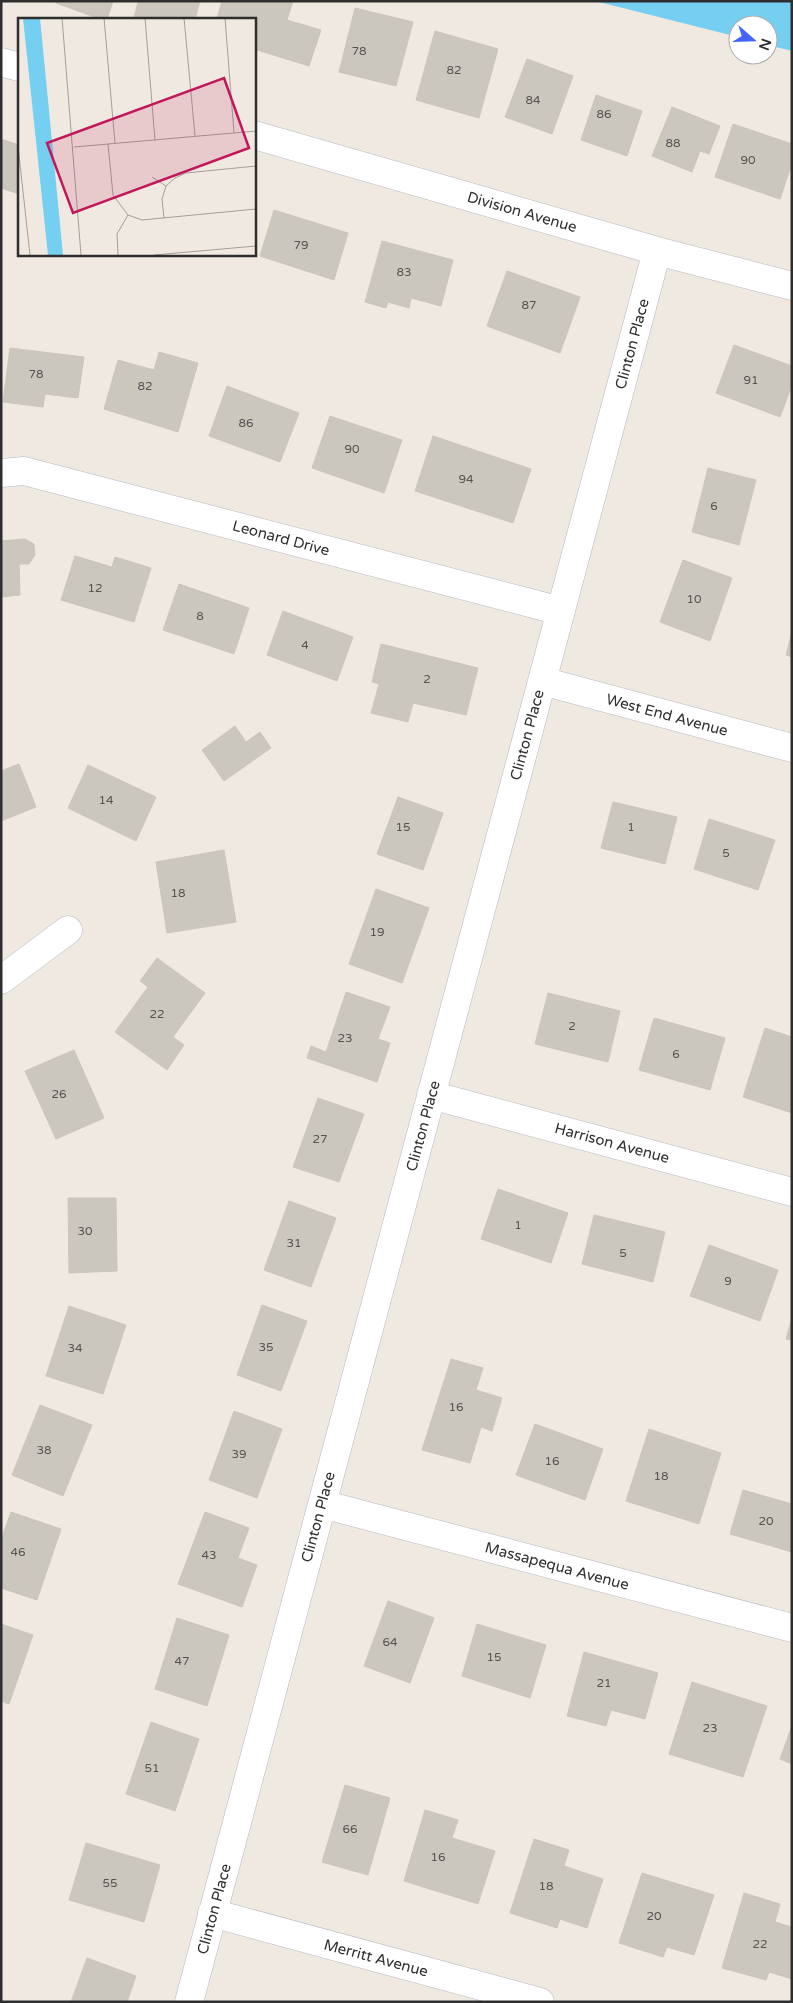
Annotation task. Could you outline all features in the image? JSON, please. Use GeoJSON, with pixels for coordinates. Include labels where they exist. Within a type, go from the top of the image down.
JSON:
{"type":"FeatureCollection","features":[{"type":"Feature","properties":{"kind":"street"},"geometry":{"type":"LineString","coordinates":[[1,62],[18,67]]}},
{"type":"Feature","properties":{"kind":"street","name":"Division Avenue"},"geometry":{"type":"LineString","coordinates":[[255,135],[657,250],[792,286]]}},
{"type":"Feature","properties":{"kind":"street","name":"Clinton Place"},"geometry":{"type":"LineString","coordinates":[[189,2002],[657,250]]}},
{"type":"Feature","properties":{"kind":"street","name":"Leonard Drive"},"geometry":{"type":"LineString","coordinates":[[1,473],[24,471],[561,611]]}},
{"type":"Feature","properties":{"kind":"street","name":"West End Avenue"},"geometry":{"type":"LineString","coordinates":[[542,682],[792,748]]}},
{"type":"Feature","properties":{"kind":"street"},"geometry":{"type":"LineString","coordinates":[[1,980],[68,930]]}},
{"type":"Feature","properties":{"kind":"street","name":"Harrison Avenue"},"geometry":{"type":"LineString","coordinates":[[431,1095],[792,1192]]}},
{"type":"Feature","properties":{"kind":"street","name":"Massapequa Avenue"},"geometry":{"type":"LineString","coordinates":[[322,1504],[792,1628]]}},
{"type":"Feature","properties":{"kind":"street","name":"Merritt Avenue"},"geometry":{"type":"LineString","coordinates":[[212,1913],[540,2002]]}},
{"type":"Feature","properties":{"kind":"water"},"geometry":{"type":"Polygon","coordinates":[[[595,1],[792,1],[792,51],[778,48],[778,15],[728,15],[728,34],[595,1]]]}},
{"type":"Feature","properties":{"kind":"building"},"geometry":{"type":"Polygon","coordinates":[[[56,1],[113,1],[107,18],[97,18],[56,3],[56,1]]]}},
{"type":"Feature","properties":{"kind":"building"},"geometry":{"type":"Polygon","coordinates":[[[138,1],[200,1],[195,18],[134,18],[138,1]]]}},
{"type":"Feature","properties":{"kind":"building"},"geometry":{"type":"Polygon","coordinates":[[[222,1],[293,1],[287,20],[321,30],[309,66],[255,49],[255,18],[217,18],[222,1]]]}},
{"type":"Feature","properties":{"kind":"building"},"geometry":{"type":"Polygon","coordinates":[[[355,8],[413,22],[396,86],[339,72],[355,8]]]}},
{"type":"Feature","properties":{"kind":"building"},"geometry":{"type":"Polygon","coordinates":[[[435,31],[498,49],[479,118],[416,100],[435,31]]]}},
{"type":"Feature","properties":{"kind":"building"},"geometry":{"type":"Polygon","coordinates":[[[527,59],[573,76],[552,134],[505,117],[527,59]]]}},
{"type":"Feature","properties":{"kind":"building"},"geometry":{"type":"Polygon","coordinates":[[[596,95],[642,111],[627,156],[581,140],[596,95]]]}},
{"type":"Feature","properties":{"kind":"building"},"geometry":{"type":"Polygon","coordinates":[[[672,107],[720,126],[709,154],[700,151],[692,172],[652,156],[672,107]]]}},
{"type":"Feature","properties":{"kind":"building"},"geometry":{"type":"Polygon","coordinates":[[[733,124],[792,144],[792,163],[780,199],[715,177],[733,124]]]}},
{"type":"Feature","properties":{"kind":"building"},"geometry":{"type":"Polygon","coordinates":[[[1,139],[18,145],[18,194],[1,188],[1,139]]]}},
{"type":"Feature","properties":{"kind":"building"},"geometry":{"type":"Polygon","coordinates":[[[274,210],[348,233],[334,280],[260,256],[274,210]]]}},
{"type":"Feature","properties":{"kind":"building"},"geometry":{"type":"Polygon","coordinates":[[[382,241],[453,260],[441,306],[411,298],[409,308],[388,302],[386,308],[365,302],[382,241]]]}},
{"type":"Feature","properties":{"kind":"building"},"geometry":{"type":"Polygon","coordinates":[[[507,271],[580,297],[560,353],[487,326],[507,271]]]}},
{"type":"Feature","properties":{"kind":"building"},"geometry":{"type":"Polygon","coordinates":[[[734,345],[792,366],[792,385],[780,417],[716,393],[734,345]]]}},
{"type":"Feature","properties":{"kind":"building"},"geometry":{"type":"Polygon","coordinates":[[[10,348],[84,357],[78,398],[45,394],[43,407],[3,402],[10,348]]]}},
{"type":"Feature","properties":{"kind":"building"},"geometry":{"type":"Polygon","coordinates":[[[159,352],[198,363],[178,432],[104,409],[118,360],[154,370],[159,352]]]}},
{"type":"Feature","properties":{"kind":"building"},"geometry":{"type":"Polygon","coordinates":[[[227,386],[299,413],[280,462],[209,436],[227,386]]]}},
{"type":"Feature","properties":{"kind":"building"},"geometry":{"type":"Polygon","coordinates":[[[330,416],[402,440],[384,493],[312,468],[330,416]]]}},
{"type":"Feature","properties":{"kind":"building"},"geometry":{"type":"Polygon","coordinates":[[[433,436],[531,469],[513,523],[415,491],[433,436]]]}},
{"type":"Feature","properties":{"kind":"building"},"geometry":{"type":"Polygon","coordinates":[[[708,468],[756,480],[739,545],[692,532],[708,468]]]}},
{"type":"Feature","properties":{"kind":"building"},"geometry":{"type":"Polygon","coordinates":[[[25,539],[34,544],[35,555],[29,564],[19,564],[20,595],[1,597],[1,541],[25,539]]]}},
{"type":"Feature","properties":{"kind":"building"},"geometry":{"type":"Polygon","coordinates":[[[75,556],[112,567],[115,557],[151,568],[134,622],[61,600],[75,556]]]}},
{"type":"Feature","properties":{"kind":"building"},"geometry":{"type":"Polygon","coordinates":[[[683,560],[732,578],[710,641],[660,622],[683,560]]]}},
{"type":"Feature","properties":{"kind":"building"},"geometry":{"type":"Polygon","coordinates":[[[179,584],[249,608],[234,654],[163,630],[179,584]]]}},
{"type":"Feature","properties":{"kind":"building"},"geometry":{"type":"Polygon","coordinates":[[[283,611],[353,637],[337,681],[267,655],[283,611]]]}},
{"type":"Feature","properties":{"kind":"building"},"geometry":{"type":"Polygon","coordinates":[[[792,632],[792,657],[786,655],[792,632]]]}},
{"type":"Feature","properties":{"kind":"building"},"geometry":{"type":"Polygon","coordinates":[[[381,644],[478,668],[466,715],[413,703],[408,722],[371,713],[379,684],[372,682],[381,644]]]}},
{"type":"Feature","properties":{"kind":"building"},"geometry":{"type":"Polygon","coordinates":[[[235,726],[246,742],[260,732],[271,748],[224,781],[202,750],[235,726]]]}},
{"type":"Feature","properties":{"kind":"building"},"geometry":{"type":"Polygon","coordinates":[[[19,764],[36,807],[1,821],[1,771],[19,764]]]}},
{"type":"Feature","properties":{"kind":"building"},"geometry":{"type":"Polygon","coordinates":[[[88,765],[156,797],[136,841],[68,808],[88,765]]]}},
{"type":"Feature","properties":{"kind":"building"},"geometry":{"type":"Polygon","coordinates":[[[398,797],[443,813],[423,870],[377,854],[398,797]]]}},
{"type":"Feature","properties":{"kind":"building"},"geometry":{"type":"Polygon","coordinates":[[[613,802],[677,817],[665,864],[601,848],[613,802]]]}},
{"type":"Feature","properties":{"kind":"building"},"geometry":{"type":"Polygon","coordinates":[[[709,819],[775,840],[758,890],[694,869],[709,819]]]}},
{"type":"Feature","properties":{"kind":"building"},"geometry":{"type":"Polygon","coordinates":[[[224,850],[236,922],[167,933],[156,862],[224,850]]]}},
{"type":"Feature","properties":{"kind":"building"},"geometry":{"type":"Polygon","coordinates":[[[376,889],[429,908],[402,983],[349,964],[376,889]]]}},
{"type":"Feature","properties":{"kind":"building"},"geometry":{"type":"Polygon","coordinates":[[[157,958],[205,993],[173,1037],[184,1045],[167,1070],[115,1032],[148,987],[140,981],[157,958]]]}},
{"type":"Feature","properties":{"kind":"building"},"geometry":{"type":"Polygon","coordinates":[[[346,992],[390,1007],[378,1039],[390,1043],[377,1082],[307,1058],[311,1046],[326,1052],[346,992]]]}},
{"type":"Feature","properties":{"kind":"building"},"geometry":{"type":"Polygon","coordinates":[[[548,993],[620,1011],[608,1062],[535,1044],[548,993]]]}},
{"type":"Feature","properties":{"kind":"building"},"geometry":{"type":"Polygon","coordinates":[[[654,1018],[725,1038],[710,1090],[639,1070],[654,1018]]]}},
{"type":"Feature","properties":{"kind":"building"},"geometry":{"type":"Polygon","coordinates":[[[765,1028],[792,1037],[792,1113],[743,1097],[765,1028]]]}},
{"type":"Feature","properties":{"kind":"building"},"geometry":{"type":"Polygon","coordinates":[[[74,1050],[104,1118],[56,1139],[25,1071],[74,1050]]]}},
{"type":"Feature","properties":{"kind":"building"},"geometry":{"type":"Polygon","coordinates":[[[318,1098],[364,1114],[339,1182],[293,1167],[318,1098]]]}},
{"type":"Feature","properties":{"kind":"building"},"geometry":{"type":"Polygon","coordinates":[[[498,1189],[568,1213],[551,1263],[481,1239],[498,1189]]]}},
{"type":"Feature","properties":{"kind":"building"},"geometry":{"type":"Polygon","coordinates":[[[68,1198],[116,1198],[117,1271],[69,1273],[68,1198]]]}},
{"type":"Feature","properties":{"kind":"building"},"geometry":{"type":"Polygon","coordinates":[[[289,1201],[336,1218],[311,1287],[264,1270],[289,1201]]]}},
{"type":"Feature","properties":{"kind":"building"},"geometry":{"type":"Polygon","coordinates":[[[594,1215],[665,1232],[653,1282],[582,1264],[594,1215]]]}},
{"type":"Feature","properties":{"kind":"building"},"geometry":{"type":"Polygon","coordinates":[[[709,1245],[778,1270],[760,1321],[690,1296],[709,1245]]]}},
{"type":"Feature","properties":{"kind":"building"},"geometry":{"type":"Polygon","coordinates":[[[262,1305],[307,1321],[281,1391],[237,1375],[262,1305]]]}},
{"type":"Feature","properties":{"kind":"building"},"geometry":{"type":"Polygon","coordinates":[[[69,1306],[126,1325],[103,1394],[46,1376],[69,1306]]]}},
{"type":"Feature","properties":{"kind":"building"},"geometry":{"type":"Polygon","coordinates":[[[792,1318],[792,1340],[786,1339],[792,1318]]]}},
{"type":"Feature","properties":{"kind":"building"},"geometry":{"type":"Polygon","coordinates":[[[451,1359],[483,1368],[476,1390],[502,1398],[492,1431],[481,1427],[470,1463],[422,1450],[451,1359]]]}},
{"type":"Feature","properties":{"kind":"building"},"geometry":{"type":"Polygon","coordinates":[[[40,1405],[92,1425],[63,1496],[12,1475],[40,1405]]]}},
{"type":"Feature","properties":{"kind":"building"},"geometry":{"type":"Polygon","coordinates":[[[234,1411],[282,1429],[257,1498],[209,1480],[234,1411]]]}},
{"type":"Feature","properties":{"kind":"building"},"geometry":{"type":"Polygon","coordinates":[[[535,1424],[603,1449],[585,1500],[516,1475],[535,1424]]]}},
{"type":"Feature","properties":{"kind":"building"},"geometry":{"type":"Polygon","coordinates":[[[649,1429],[721,1453],[699,1524],[626,1501],[649,1429]]]}},
{"type":"Feature","properties":{"kind":"building"},"geometry":{"type":"Polygon","coordinates":[[[743,1490],[792,1504],[792,1552],[730,1534],[743,1490]]]}},
{"type":"Feature","properties":{"kind":"building"},"geometry":{"type":"Polygon","coordinates":[[[11,1512],[61,1529],[37,1600],[1,1588],[1,1540],[11,1512]]]}},
{"type":"Feature","properties":{"kind":"building"},"geometry":{"type":"Polygon","coordinates":[[[205,1512],[249,1528],[238,1558],[257,1565],[242,1607],[178,1584],[205,1512]]]}},
{"type":"Feature","properties":{"kind":"building"},"geometry":{"type":"Polygon","coordinates":[[[388,1601],[434,1618],[410,1683],[364,1666],[388,1601]]]}},
{"type":"Feature","properties":{"kind":"building"},"geometry":{"type":"Polygon","coordinates":[[[177,1618],[229,1635],[207,1706],[155,1689],[177,1618]]]}},
{"type":"Feature","properties":{"kind":"building"},"geometry":{"type":"Polygon","coordinates":[[[1,1624],[33,1635],[9,1704],[1,1701],[1,1624]]]}},
{"type":"Feature","properties":{"kind":"building"},"geometry":{"type":"Polygon","coordinates":[[[477,1624],[546,1645],[530,1698],[462,1676],[477,1624]]]}},
{"type":"Feature","properties":{"kind":"building"},"geometry":{"type":"Polygon","coordinates":[[[584,1652],[658,1673],[645,1719],[611,1710],[606,1726],[567,1716],[584,1652]]]}},
{"type":"Feature","properties":{"kind":"building"},"geometry":{"type":"Polygon","coordinates":[[[692,1682],[767,1706],[743,1777],[669,1754],[692,1682]]]}},
{"type":"Feature","properties":{"kind":"building"},"geometry":{"type":"Polygon","coordinates":[[[151,1722],[199,1739],[175,1811],[126,1794],[151,1722]]]}},
{"type":"Feature","properties":{"kind":"building"},"geometry":{"type":"Polygon","coordinates":[[[792,1726],[792,1764],[780,1759],[792,1726]]]}},
{"type":"Feature","properties":{"kind":"building"},"geometry":{"type":"Polygon","coordinates":[[[345,1785],[390,1798],[368,1875],[322,1862],[345,1785]]]}},
{"type":"Feature","properties":{"kind":"building"},"geometry":{"type":"Polygon","coordinates":[[[425,1810],[458,1820],[452,1838],[495,1851],[478,1904],[404,1881],[425,1810]]]}},
{"type":"Feature","properties":{"kind":"building"},"geometry":{"type":"Polygon","coordinates":[[[534,1839],[569,1850],[564,1866],[603,1879],[587,1928],[560,1919],[557,1928],[510,1913],[534,1839]]]}},
{"type":"Feature","properties":{"kind":"building"},"geometry":{"type":"Polygon","coordinates":[[[86,1843],[160,1865],[144,1922],[69,1900],[86,1843]]]}},
{"type":"Feature","properties":{"kind":"building"},"geometry":{"type":"Polygon","coordinates":[[[642,1873],[714,1895],[694,1955],[667,1947],[663,1957],[619,1943],[642,1873]]]}},
{"type":"Feature","properties":{"kind":"building"},"geometry":{"type":"Polygon","coordinates":[[[744,1893],[780,1904],[775,1922],[792,1927],[792,1979],[769,1972],[766,1980],[722,1968],[744,1893]]]}},
{"type":"Feature","properties":{"kind":"building"},"geometry":{"type":"Polygon","coordinates":[[[87,1958],[136,1976],[127,2002],[71,2002],[87,1958]]]}}]}
